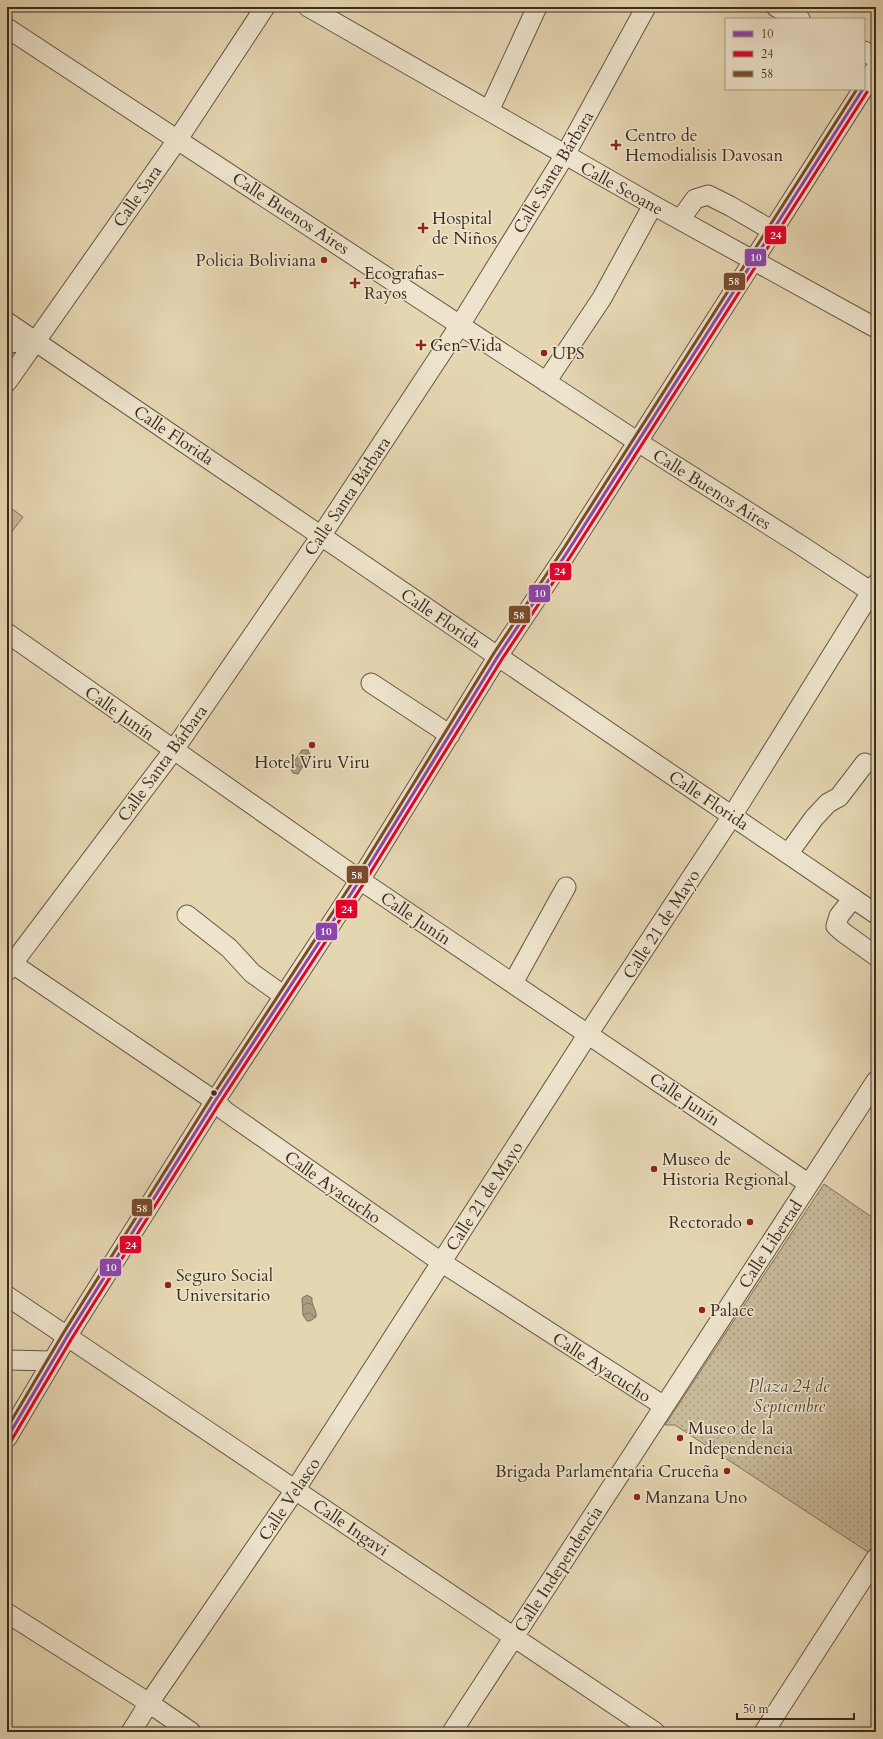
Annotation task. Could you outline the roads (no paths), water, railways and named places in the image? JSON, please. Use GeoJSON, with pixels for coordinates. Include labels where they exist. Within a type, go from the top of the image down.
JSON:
{"type":"FeatureCollection","features":[{"type":"Feature","properties":{"kind":"street","name":"Calle Sara"},"geometry":{"type":"LineString","coordinates":[[7,382],[178,139],[266,7]]}},
{"type":"Feature","properties":{"kind":"street","name":"Calle Seoane"},"geometry":{"type":"LineString","coordinates":[[308,7],[653,205],[876,328]]}},
{"type":"Feature","properties":{"kind":"street"},"geometry":{"type":"LineString","coordinates":[[490,111],[537,7]]}},
{"type":"Feature","properties":{"kind":"street","name":"Calle Santa Bárbara"},"geometry":{"type":"LineString","coordinates":[[9,965],[173,751],[321,536],[460,325],[565,155],[646,7]]}},
{"type":"Feature","properties":{"kind":"street","name":"Calle Buenos Aires"},"geometry":{"type":"LineString","coordinates":[[7,28],[638,442],[804,544],[874,590]]}},
{"type":"Feature","properties":{"kind":"street"},"geometry":{"type":"LineString","coordinates":[[865,52],[876,58]]}},
{"type":"Feature","properties":{"kind":"street"},"geometry":{"type":"LineString","coordinates":[[865,86],[876,68]]}},
{"type":"Feature","properties":{"kind":"street"},"geometry":{"type":"LineString","coordinates":[[7,1438],[68,1335],[215,1101],[360,880],[498,656],[638,442],[863,90]]}},
{"type":"Feature","properties":{"kind":"street"},"geometry":{"type":"LineString","coordinates":[[680,220],[695,199],[702,196],[708,196],[730,206],[773,231]]}},
{"type":"Feature","properties":{"kind":"street"},"geometry":{"type":"LineString","coordinates":[[546,382],[602,298],[653,205]]}},
{"type":"Feature","properties":{"kind":"street","name":"Calle Florida"},"geometry":{"type":"LineString","coordinates":[[7,322],[876,914]]}},
{"type":"Feature","properties":{"kind":"street"},"geometry":{"type":"LineString","coordinates":[[7,343],[35,341]]}},
{"type":"Feature","properties":{"kind":"street","name":"Calle 21 de Mayo"},"geometry":{"type":"LineString","coordinates":[[441,1262],[588,1034],[732,816],[874,590]]}},
{"type":"Feature","properties":{"kind":"street","name":"Calle Junín"},"geometry":{"type":"LineString","coordinates":[[7,633],[173,751],[360,880],[809,1184]]}},
{"type":"Feature","properties":{"kind":"street"},"geometry":{"type":"LineString","coordinates":[[371,683],[450,735]]}},
{"type":"Feature","properties":{"kind":"street"},"geometry":{"type":"LineString","coordinates":[[788,854],[814,818],[828,804],[839,797],[865,763]]}},
{"type":"Feature","properties":{"kind":"street"},"geometry":{"type":"LineString","coordinates":[[513,983],[566,887]]}},
{"type":"Feature","properties":{"kind":"street"},"geometry":{"type":"LineString","coordinates":[[853,898],[837,920],[836,926],[844,934],[876,956]]}},
{"type":"Feature","properties":{"kind":"street"},"geometry":{"type":"LineString","coordinates":[[187,915],[223,943],[252,973],[284,996]]}},
{"type":"Feature","properties":{"kind":"street","name":"Calle Ayacucho"},"geometry":{"type":"LineString","coordinates":[[9,965],[215,1101],[225,1111],[441,1262],[664,1406]]}},
{"type":"Feature","properties":{"kind":"street","name":"Calle Libertad"},"geometry":{"type":"LineString","coordinates":[[664,1406],[876,1081]]}},
{"type":"Feature","properties":{"kind":"street","name":"Calle Velasco"},"geometry":{"type":"LineString","coordinates":[[131,1732],[149,1703],[295,1490],[441,1262]]}},
{"type":"Feature","properties":{"kind":"street","name":"Calle Ingavi"},"geometry":{"type":"LineString","coordinates":[[7,1296],[68,1335],[295,1490],[655,1732]]}},
{"type":"Feature","properties":{"kind":"street"},"geometry":{"type":"LineString","coordinates":[[7,1360],[53,1361]]}},
{"type":"Feature","properties":{"kind":"street","name":"Calle Independencia"},"geometry":{"type":"LineString","coordinates":[[452,1732],[664,1406]]}},
{"type":"Feature","properties":{"kind":"street"},"geometry":{"type":"LineString","coordinates":[[764,1732],[876,1558]]}},
{"type":"Feature","properties":{"kind":"street"},"geometry":{"type":"LineString","coordinates":[[7,1613],[149,1703],[191,1732]]}},
{"type":"Feature","properties":{"kind":"water"},"geometry":{"type":"Polygon","coordinates":[[[302,750],[308,750],[310,755],[298,774],[293,773],[290,768],[302,750]]]}},
{"type":"Feature","properties":{"kind":"water"},"geometry":{"type":"Polygon","coordinates":[[[307,1295],[312,1298],[312,1303],[316,1312],[316,1317],[310,1321],[307,1321],[303,1315],[302,1298],[307,1295]]]}},
{"type":"Feature","properties":{"kind":"place","name":"Centro de Hemodialisis Davosan"},"geometry":{"type":"Point","coordinates":[616,145]}},
{"type":"Feature","properties":{"kind":"place","name":"Hospital de Niños"},"geometry":{"type":"Point","coordinates":[423,228]}},
{"type":"Feature","properties":{"kind":"place","name":"Policia Boliviana"},"geometry":{"type":"Point","coordinates":[324,260]}},
{"type":"Feature","properties":{"kind":"place","name":"Ecografias- Rayos"},"geometry":{"type":"Point","coordinates":[355,283]}},
{"type":"Feature","properties":{"kind":"place","name":"Gen-Vida"},"geometry":{"type":"Point","coordinates":[421,345]}},
{"type":"Feature","properties":{"kind":"place","name":"UPS"},"geometry":{"type":"Point","coordinates":[544,353]}},
{"type":"Feature","properties":{"kind":"place","name":"Hotel Viru Viru"},"geometry":{"type":"Point","coordinates":[312,745]}},
{"type":"Feature","properties":{"kind":"place","name":"Museo de Historia Regional"},"geometry":{"type":"Point","coordinates":[654,1169]}},
{"type":"Feature","properties":{"kind":"place","name":"Rectorado"},"geometry":{"type":"Point","coordinates":[750,1222]}},
{"type":"Feature","properties":{"kind":"place","name":"Seguro Social Universitario"},"geometry":{"type":"Point","coordinates":[168,1285]}},
{"type":"Feature","properties":{"kind":"place","name":"Palace"},"geometry":{"type":"Point","coordinates":[702,1310]}},
{"type":"Feature","properties":{"kind":"place","name":"Museo de la Independencia"},"geometry":{"type":"Point","coordinates":[680,1438]}},
{"type":"Feature","properties":{"kind":"place","name":"Brigada Parlamentaria Cruceña"},"geometry":{"type":"Point","coordinates":[727,1471]}},
{"type":"Feature","properties":{"kind":"place","name":"Manzana Uno"},"geometry":{"type":"Point","coordinates":[637,1497]}},
{"type":"Feature","properties":{"kind":"park label","name":"Plaza 24 de Septiembre"},"geometry":{"type":"Point","coordinates":[789,1396]}}]}
